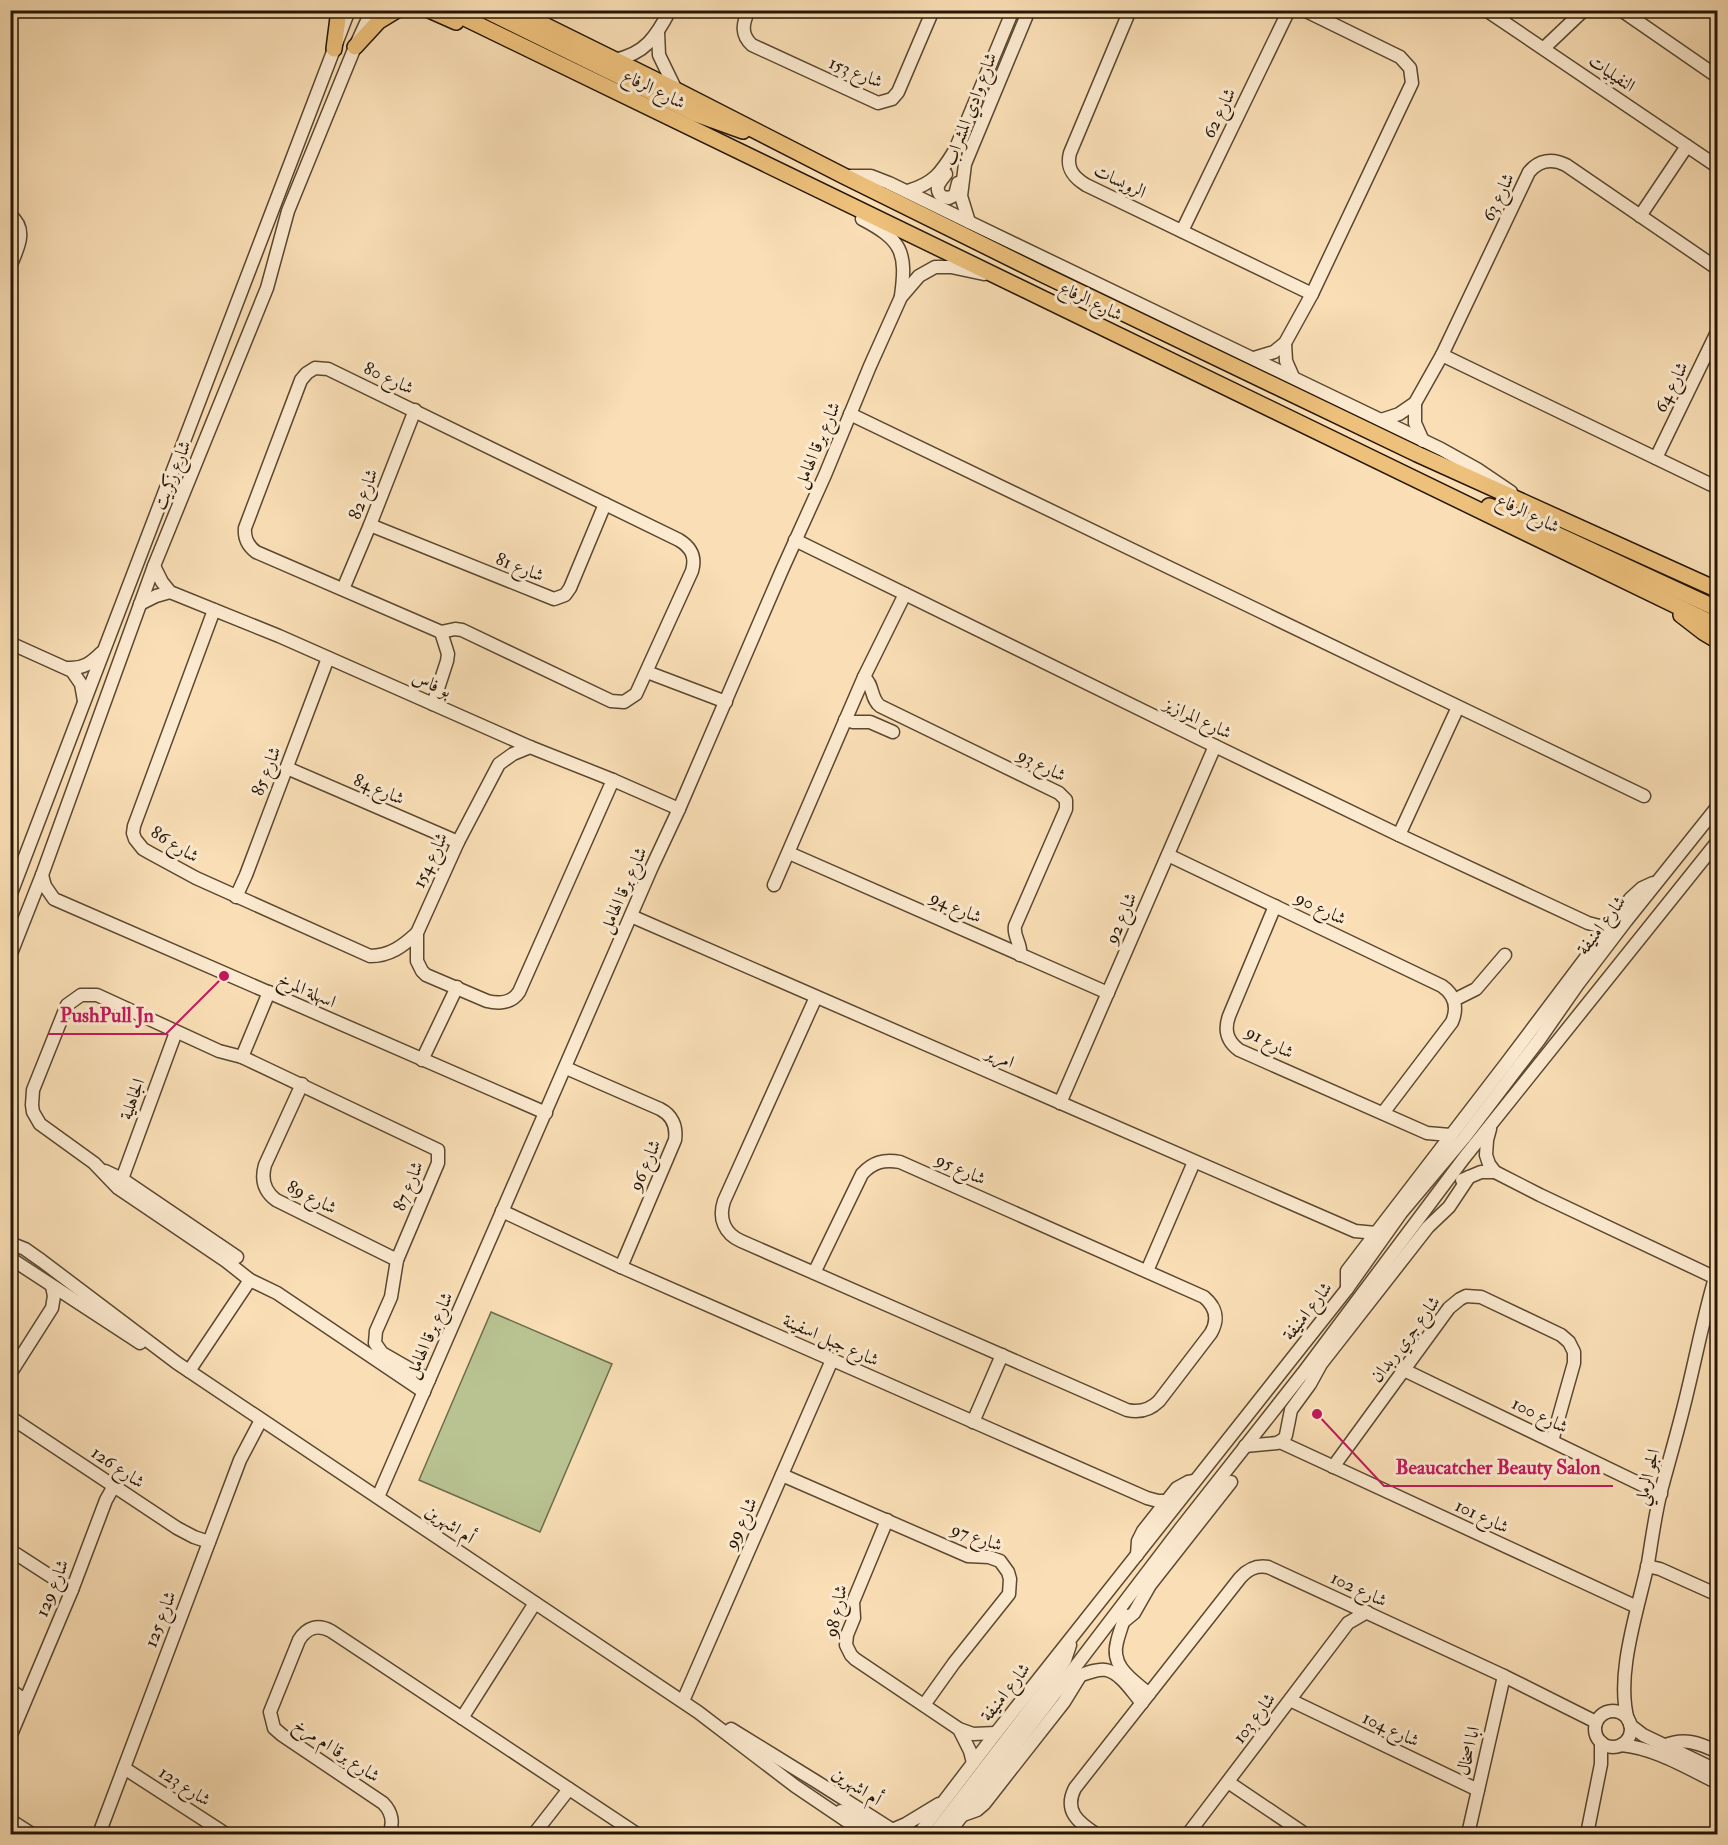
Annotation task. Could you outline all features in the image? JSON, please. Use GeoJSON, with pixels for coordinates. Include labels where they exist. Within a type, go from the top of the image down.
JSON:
{"type":"FeatureCollection","features":[{"type":"Feature","properties":{"kind":"main road"},"geometry":{"type":"LineString","coordinates":[[334,49],[339,10]]}},
{"type":"Feature","properties":{"kind":"main road"},"geometry":{"type":"LineString","coordinates":[[355,46],[379,21],[397,10]]}},
{"type":"Feature","properties":{"kind":"main road"},"geometry":{"type":"LineString","coordinates":[[429,10],[465,25],[488,30]]}},
{"type":"Feature","properties":{"kind":"main road","name":"شارع الرفاع"},"geometry":{"type":"LineString","coordinates":[[448,10],[1718,626]]}},
{"type":"Feature","properties":{"kind":"main road"},"geometry":{"type":"LineString","coordinates":[[485,10],[710,120],[770,137]]}},
{"type":"Feature","properties":{"kind":"main road","name":"شارع الرفاع"},"geometry":{"type":"LineString","coordinates":[[514,10],[1042,274],[1417,454],[1718,590]]}},
{"type":"Feature","properties":{"kind":"main road"},"geometry":{"type":"LineString","coordinates":[[1448,496],[1490,507],[1530,522],[1718,609]]}},
{"type":"Feature","properties":{"kind":"main road"},"geometry":{"type":"LineString","coordinates":[[1668,602],[1694,625],[1718,641]]}},
{"type":"Feature","properties":{"kind":"street","name":"شارع زكريت"},"geometry":{"type":"LineString","coordinates":[[10,896],[349,10]]}},
{"type":"Feature","properties":{"kind":"street","name":"شارع زكريت"},"geometry":{"type":"LineString","coordinates":[[10,956],[42,875],[154,566],[267,288],[288,211],[355,46],[372,10]]}},
{"type":"Feature","properties":{"kind":"street"},"geometry":{"type":"LineString","coordinates":[[614,60],[637,52],[650,43],[670,10]]}},
{"type":"Feature","properties":{"kind":"street","name":"شارع 153"},"geometry":{"type":"LineString","coordinates":[[749,10],[744,20],[743,31],[752,45],[878,103],[892,99],[898,92],[927,12]]}},
{"type":"Feature","properties":{"kind":"street","name":"شارع وادي المشراب"},"geometry":{"type":"LineString","coordinates":[[908,191],[933,180],[942,171],[955,150],[1013,10]]}},
{"type":"Feature","properties":{"kind":"street","name":"شارع وادي المشراب"},"geometry":{"type":"LineString","coordinates":[[969,222],[961,196],[968,156],[1029,10]]}},
{"type":"Feature","properties":{"kind":"street","name":"الرويسات"},"geometry":{"type":"LineString","coordinates":[[1130,10],[1070,153],[1068,164],[1073,174],[1081,182],[1312,294]]}},
{"type":"Feature","properties":{"kind":"street","name":"شارع 62"},"geometry":{"type":"LineString","coordinates":[[1182,231],[1288,10]]}},
{"type":"Feature","properties":{"kind":"street"},"geometry":{"type":"LineString","coordinates":[[1254,358],[1274,352],[1285,343],[1312,294],[1413,78],[1410,68],[1400,57],[1304,10]]}},
{"type":"Feature","properties":{"kind":"street","name":"النفيليات"},"geometry":{"type":"LineString","coordinates":[[1486,10],[1718,167]]}},
{"type":"Feature","properties":{"kind":"street"},"geometry":{"type":"LineString","coordinates":[[1544,48],[1584,10]]}},
{"type":"Feature","properties":{"kind":"street"},"geometry":{"type":"LineString","coordinates":[[1621,10],[1718,77]]}},
{"type":"Feature","properties":{"kind":"street"},"geometry":{"type":"LineString","coordinates":[[658,32],[659,56],[676,90]]}},
{"type":"Feature","properties":{"kind":"street"},"geometry":{"type":"LineString","coordinates":[[1640,216],[1687,146]]}},
{"type":"Feature","properties":{"kind":"street"},"geometry":{"type":"LineString","coordinates":[[955,150],[951,167],[938,184],[938,191],[942,197],[949,198],[957,192],[959,176],[968,156]]}},
{"type":"Feature","properties":{"kind":"street","name":"شارع 63"},"geometry":{"type":"LineString","coordinates":[[1415,403],[1442,355],[1529,172],[1537,165],[1551,160],[1562,163],[1718,269]]}},
{"type":"Feature","properties":{"kind":"street","name":"شارع الرفاع"},"geometry":{"type":"LineString","coordinates":[[844,176],[871,176],[908,191],[1423,441],[1477,469],[1529,505]]}},
{"type":"Feature","properties":{"kind":"street","name":"شارع برقا الهامل"},"geometry":{"type":"LineString","coordinates":[[828,195],[850,212],[884,231],[902,252],[904,263],[901,297]]}},
{"type":"Feature","properties":{"kind":"street"},"geometry":{"type":"LineString","coordinates":[[10,215],[18,222],[22,233],[10,267]]}},
{"type":"Feature","properties":{"kind":"street","name":"شارع برقا الهامل"},"geometry":{"type":"LineString","coordinates":[[378,1497],[631,916],[680,809],[901,297],[919,276],[935,267],[951,267],[1000,278]]}},
{"type":"Feature","properties":{"kind":"street","name":"شارع 64"},"geometry":{"type":"LineString","coordinates":[[1656,458],[1718,330]]}},
{"type":"Feature","properties":{"kind":"street"},"geometry":{"type":"LineString","coordinates":[[1285,343],[1286,361],[1293,377]]}},
{"type":"Feature","properties":{"kind":"street"},"geometry":{"type":"LineString","coordinates":[[1442,355],[1718,488]]}},
{"type":"Feature","properties":{"kind":"street","name":"شارع 80"},"geometry":{"type":"LineString","coordinates":[[315,368],[328,369],[605,504],[679,540],[691,549],[694,558],[692,572],[647,672],[633,698],[624,702],[615,702],[462,630],[441,632],[256,552],[245,538],[245,528],[301,380],[315,368]]}},
{"type":"Feature","properties":{"kind":"street"},"geometry":{"type":"LineString","coordinates":[[1381,420],[1399,414],[1415,403]]}},
{"type":"Feature","properties":{"kind":"street"},"geometry":{"type":"LineString","coordinates":[[1415,403],[1416,423],[1423,441]]}},
{"type":"Feature","properties":{"kind":"street","name":"شارع 82"},"geometry":{"type":"LineString","coordinates":[[343,589],[415,410]]}},
{"type":"Feature","properties":{"kind":"street"},"geometry":{"type":"LineString","coordinates":[[850,414],[1644,796]]}},
{"type":"Feature","properties":{"kind":"street","name":"شارع 81"},"geometry":{"type":"LineString","coordinates":[[370,525],[554,599],[565,595],[570,588],[605,504]]}},
{"type":"Feature","properties":{"kind":"street","name":"شارع المرازيز"},"geometry":{"type":"LineString","coordinates":[[795,540],[1399,835],[1588,923],[1599,926],[1612,924]]}},
{"type":"Feature","properties":{"kind":"street"},"geometry":{"type":"LineString","coordinates":[[140,604],[170,592],[154,566]]}},
{"type":"Feature","properties":{"kind":"street","name":"بو فاس"},"geometry":{"type":"LineString","coordinates":[[170,592],[279,636],[530,747],[680,809]]}},
{"type":"Feature","properties":{"kind":"street"},"geometry":{"type":"LineString","coordinates":[[774,885],[864,677],[905,594]]}},
{"type":"Feature","properties":{"kind":"street","name":"شارع 86"},"geometry":{"type":"LineString","coordinates":[[214,610],[134,825],[135,840],[146,851],[196,878],[370,956],[380,956],[394,951],[417,933]]}},
{"type":"Feature","properties":{"kind":"street"},"geometry":{"type":"LineString","coordinates":[[433,704],[448,654],[441,632]]}},
{"type":"Feature","properties":{"kind":"street"},"geometry":{"type":"LineString","coordinates":[[10,644],[68,668],[79,668],[89,664],[104,651]]}},
{"type":"Feature","properties":{"kind":"street","name":"شارع 85"},"geometry":{"type":"LineString","coordinates":[[236,897],[328,658]]}},
{"type":"Feature","properties":{"kind":"street"},"geometry":{"type":"LineString","coordinates":[[68,668],[79,679],[84,705]]}},
{"type":"Feature","properties":{"kind":"street"},"geometry":{"type":"LineString","coordinates":[[647,672],[726,702]]}},
{"type":"Feature","properties":{"kind":"street","name":"شارع 93"},"geometry":{"type":"LineString","coordinates":[[864,677],[870,683],[875,701],[880,706],[1059,793],[1066,800],[1066,809],[1015,926],[1014,934],[1020,948],[1020,955]]}},
{"type":"Feature","properties":{"kind":"street"},"geometry":{"type":"LineString","coordinates":[[1399,835],[1458,707]]}},
{"type":"Feature","properties":{"kind":"street"},"geometry":{"type":"LineString","coordinates":[[845,720],[870,722],[894,732]]}},
{"type":"Feature","properties":{"kind":"street","name":"شارع 154"},"geometry":{"type":"LineString","coordinates":[[457,987],[426,975],[422,971],[417,961],[417,933],[458,842],[499,764],[513,754],[530,747]]}},
{"type":"Feature","properties":{"kind":"street","name":"شارع 92"},"geometry":{"type":"LineString","coordinates":[[1060,1103],[1215,747]]}},
{"type":"Feature","properties":{"kind":"street","name":"شارع 84"},"geometry":{"type":"LineString","coordinates":[[287,768],[458,842]]}},
{"type":"Feature","properties":{"kind":"street"},"geometry":{"type":"LineString","coordinates":[[422,1060],[457,987],[492,1002],[508,1002],[517,996],[614,780]]}},
{"type":"Feature","properties":{"kind":"street","name":"شارع امنيفة"},"geometry":{"type":"LineString","coordinates":[[919,1834],[972,1763],[1347,1289],[1407,1206],[1464,1138],[1539,1040],[1590,961],[1718,806]]}},
{"type":"Feature","properties":{"kind":"street","name":"شارع امنيفة"},"geometry":{"type":"LineString","coordinates":[[948,1834],[1492,1124],[1718,841]]}},
{"type":"Feature","properties":{"kind":"street","name":"شارع 94"},"geometry":{"type":"LineString","coordinates":[[789,853],[1108,993]]}},
{"type":"Feature","properties":{"kind":"street","name":"شارع 90"},"geometry":{"type":"LineString","coordinates":[[1168,855],[1442,986],[1454,1000]]}},
{"type":"Feature","properties":{"kind":"street"},"geometry":{"type":"LineString","coordinates":[[29,909],[43,901],[54,899],[45,886],[42,875]]}},
{"type":"Feature","properties":{"kind":"street"},"geometry":{"type":"LineString","coordinates":[[1347,1289],[1347,1271],[1385,1219],[1590,961],[1598,943],[1634,895],[1642,888],[1658,881]]}},
{"type":"Feature","properties":{"kind":"street","name":"اسهلة المرخ"},"geometry":{"type":"LineString","coordinates":[[54,899],[546,1113]]}},
{"type":"Feature","properties":{"kind":"street","name":"شارع 91"},"geometry":{"type":"LineString","coordinates":[[1275,906],[1228,1016],[1226,1027],[1228,1038],[1239,1050],[1427,1133],[1450,1135]]}},
{"type":"Feature","properties":{"kind":"street","name":"امرير"},"geometry":{"type":"LineString","coordinates":[[631,916],[1355,1231],[1376,1233]]}},
{"type":"Feature","properties":{"kind":"street"},"geometry":{"type":"LineString","coordinates":[[1588,923],[1598,943]]}},
{"type":"Feature","properties":{"kind":"street"},"geometry":{"type":"LineString","coordinates":[[1383,1113],[1452,1022],[1455,1011],[1454,1000],[1476,989],[1505,955]]}},
{"type":"Feature","properties":{"kind":"street"},"geometry":{"type":"LineString","coordinates":[[242,1057],[269,992]]}},
{"type":"Feature","properties":{"kind":"street","name":"شارع 87"},"geometry":{"type":"LineString","coordinates":[[86,994],[97,995],[223,1053],[242,1057],[302,1084],[438,1150],[438,1163],[397,1260],[393,1289],[376,1331],[375,1343],[382,1353],[426,1386],[276,1293],[250,1280],[226,1261],[118,1188],[86,1156],[45,1129],[33,1112],[33,1090],[65,1010],[75,998],[86,994]]}},
{"type":"Feature","properties":{"kind":"street","name":"شارع 95"},"geometry":{"type":"LineString","coordinates":[[814,1273],[862,1174],[875,1163],[891,1160],[1204,1297],[1212,1305],[1216,1322],[1211,1333],[1159,1401],[1139,1412],[1127,1410],[814,1273],[736,1238],[727,1230],[722,1219],[723,1202],[816,997]]}},
{"type":"Feature","properties":{"kind":"street","name":"الجاهلية"},"geometry":{"type":"LineString","coordinates":[[122,1179],[176,1032]]}},
{"type":"Feature","properties":{"kind":"street","name":"شارع 96"},"geometry":{"type":"LineString","coordinates":[[566,1068],[660,1109],[669,1115],[674,1124],[675,1140],[621,1267]]}},
{"type":"Feature","properties":{"kind":"street","name":"شارع 89"},"geometry":{"type":"LineString","coordinates":[[302,1084],[263,1170],[263,1182],[268,1192],[276,1200],[397,1260]]}},
{"type":"Feature","properties":{"kind":"street"},"geometry":{"type":"LineString","coordinates":[[1492,1124],[1487,1140],[1486,1155],[1495,1172],[1716,1279]]}},
{"type":"Feature","properties":{"kind":"street","name":"شارع 91"},"geometry":{"type":"LineString","coordinates":[[1427,1133],[1440,1148]]}},
{"type":"Feature","properties":{"kind":"street"},"geometry":{"type":"LineString","coordinates":[[1147,1271],[1194,1162]]}},
{"type":"Feature","properties":{"kind":"street","name":"شارع 87"},"geometry":{"type":"LineString","coordinates":[[101,1170],[122,1179],[237,1257]]}},
{"type":"Feature","properties":{"kind":"street"},"geometry":{"type":"LineString","coordinates":[[1440,1193],[1481,1172],[1495,1172]]}},
{"type":"Feature","properties":{"kind":"street"},"geometry":{"type":"LineString","coordinates":[[1245,1446],[1280,1442],[1287,1435],[1289,1415],[1324,1360],[1428,1227],[1449,1207],[1469,1177]]}},
{"type":"Feature","properties":{"kind":"street"},"geometry":{"type":"LineString","coordinates":[[1385,1219],[1407,1206]]}},
{"type":"Feature","properties":{"kind":"street","name":"شارع جبل اسفينة"},"geometry":{"type":"LineString","coordinates":[[502,1211],[621,1267],[1147,1498],[1167,1501]]}},
{"type":"Feature","properties":{"kind":"street"},"geometry":{"type":"LineString","coordinates":[[1355,1231],[1362,1240],[1363,1250]]}},
{"type":"Feature","properties":{"kind":"street","name":"أم اشهرين"},"geometry":{"type":"LineString","coordinates":[[10,1243],[25,1249],[42,1261],[177,1363],[683,1701],[795,1786],[866,1834]]}},
{"type":"Feature","properties":{"kind":"street","name":"أم اشهرين"},"geometry":{"type":"LineString","coordinates":[[10,1258],[137,1341],[177,1363]]}},
{"type":"Feature","properties":{"kind":"street","name":"الجو الرملي"},"geometry":{"type":"LineString","coordinates":[[1629,1723],[1624,1708],[1623,1686],[1637,1607],[1660,1494],[1688,1391],[1704,1315],[1716,1279]]}},
{"type":"Feature","properties":{"kind":"street"},"geometry":{"type":"LineString","coordinates":[[189,1371],[250,1280]]}},
{"type":"Feature","properties":{"kind":"street"},"geometry":{"type":"LineString","coordinates":[[10,1374],[52,1308],[54,1296],[51,1286]]}},
{"type":"Feature","properties":{"kind":"street","name":"شارع جري ربدان"},"geometry":{"type":"LineString","coordinates":[[1333,1467],[1454,1303],[1474,1296],[1561,1335],[1572,1346],[1574,1363],[1552,1441]]}},
{"type":"Feature","properties":{"kind":"street"},"geometry":{"type":"LineString","coordinates":[[52,1308],[62,1302],[73,1300]]}},
{"type":"Feature","properties":{"kind":"street"},"geometry":{"type":"LineString","coordinates":[[973,1422],[1002,1355]]}},
{"type":"Feature","properties":{"kind":"street","name":"شارع 99"},"geometry":{"type":"LineString","coordinates":[[683,1701],[832,1360]]}},
{"type":"Feature","properties":{"kind":"street","name":"شارع 100"},"geometry":{"type":"LineString","coordinates":[[1404,1370],[1660,1494]]}},
{"type":"Feature","properties":{"kind":"street"},"geometry":{"type":"LineString","coordinates":[[1297,1401],[1303,1373]]}},
{"type":"Feature","properties":{"kind":"street","name":"شارع 126"},"geometry":{"type":"LineString","coordinates":[[10,1417],[186,1533],[208,1542]]}},
{"type":"Feature","properties":{"kind":"street","name":"شارع 125"},"geometry":{"type":"LineString","coordinates":[[99,1834],[240,1460],[261,1420]]}},
{"type":"Feature","properties":{"kind":"street","name":"شارع 101"},"geometry":{"type":"LineString","coordinates":[[1280,1442],[1637,1607]]}},
{"type":"Feature","properties":{"kind":"street","name":"شارع 97"},"geometry":{"type":"LineString","coordinates":[[782,1475],[968,1556],[995,1558],[1004,1565],[1010,1579],[1009,1594],[924,1705]]}},
{"type":"Feature","properties":{"kind":"street"},"geometry":{"type":"LineString","coordinates":[[1137,1555],[1140,1536],[1155,1515],[1182,1484],[1195,1481]]}},
{"type":"Feature","properties":{"kind":"street"},"geometry":{"type":"LineString","coordinates":[[1123,1622],[1134,1614],[1150,1585],[1231,1482]]}},
{"type":"Feature","properties":{"kind":"street","name":"شارع 129"},"geometry":{"type":"LineString","coordinates":[[10,1737],[72,1590],[106,1500],[114,1486]]}},
{"type":"Feature","properties":{"kind":"street"},"geometry":{"type":"LineString","coordinates":[[1147,1498],[1155,1515]]}},
{"type":"Feature","properties":{"kind":"street","name":"شارع 98"},"geometry":{"type":"LineString","coordinates":[[887,1520],[853,1602],[854,1618],[846,1645],[851,1655],[959,1729],[973,1734],[996,1733]]}},
{"type":"Feature","properties":{"kind":"street"},"geometry":{"type":"LineString","coordinates":[[10,1550],[72,1590]]}},
{"type":"Feature","properties":{"kind":"street"},"geometry":{"type":"LineString","coordinates":[[1647,1566],[1660,1569],[1718,1595]]}},
{"type":"Feature","properties":{"kind":"street","name":"شارع 102"},"geometry":{"type":"LineString","coordinates":[[1096,1834],[1081,1824],[1074,1815],[1071,1804],[1073,1793],[1240,1578],[1249,1569],[1255,1567],[1268,1567],[1504,1676],[1596,1722]]}},
{"type":"Feature","properties":{"kind":"street"},"geometry":{"type":"LineString","coordinates":[[1127,1599],[1115,1654],[1118,1666],[1145,1699]]}},
{"type":"Feature","properties":{"kind":"street"},"geometry":{"type":"LineString","coordinates":[[1344,1602],[1348,1612],[1348,1623]]}},
{"type":"Feature","properties":{"kind":"street"},"geometry":{"type":"LineString","coordinates":[[462,1718],[535,1603]]}},
{"type":"Feature","properties":{"kind":"street","name":"شارع 103"},"geometry":{"type":"LineString","coordinates":[[1188,1834],[1348,1623],[1367,1612]]}},
{"type":"Feature","properties":{"kind":"street","name":"شارع برقا ام مرخ"},"geometry":{"type":"LineString","coordinates":[[389,1834],[392,1827],[391,1816],[383,1803],[282,1735],[272,1723],[271,1707],[302,1636],[313,1628],[327,1628],[637,1834]]}},
{"type":"Feature","properties":{"kind":"street"},"geometry":{"type":"LineString","coordinates":[[934,1834],[1053,1679],[1065,1660],[1071,1638]]}},
{"type":"Feature","properties":{"kind":"street"},"geometry":{"type":"LineString","coordinates":[[1066,1681],[1107,1670],[1145,1699]]}},
{"type":"Feature","properties":{"kind":"street"},"geometry":{"type":"LineString","coordinates":[[963,1815],[977,1810],[984,1804],[1064,1702],[1080,1676]]}},
{"type":"Feature","properties":{"kind":"street","name":"ابا اصخال"},"geometry":{"type":"LineString","coordinates":[[1468,1834],[1504,1676]]}},
{"type":"Feature","properties":{"kind":"street","name":"الجو الرملي"},"geometry":{"type":"LineString","coordinates":[[1608,1712],[1623,1686]]}},
{"type":"Feature","properties":{"kind":"street"},"geometry":{"type":"LineString","coordinates":[[10,1690],[25,1700]]}},
{"type":"Feature","properties":{"kind":"street","name":"شارع 104"},"geometry":{"type":"LineString","coordinates":[[1290,1701],[1478,1790]]}},
{"type":"Feature","properties":{"kind":"street"},"geometry":{"type":"LineString","coordinates":[[1718,1771],[1643,1736],[1623,1715],[1616,1712],[1608,1712],[1599,1717],[1596,1722],[1596,1736],[1607,1746],[1637,1747],[1649,1751],[1718,1783]]}},
{"type":"Feature","properties":{"kind":"street","name":"أم اشهرين"},"geometry":{"type":"LineString","coordinates":[[703,1715],[745,1737],[891,1833]]}},
{"type":"Feature","properties":{"kind":"street"},"geometry":{"type":"LineString","coordinates":[[1601,1764],[1627,1740],[1630,1733],[1629,1723]]}},
{"type":"Feature","properties":{"kind":"street"},"geometry":{"type":"LineString","coordinates":[[959,1729],[970,1751],[972,1763]]}},
{"type":"Feature","properties":{"kind":"street"},"geometry":{"type":"LineString","coordinates":[[1664,1746],[1673,1742],[1690,1741],[1718,1752]]}},
{"type":"Feature","properties":{"kind":"street"},"geometry":{"type":"LineString","coordinates":[[1587,1834],[1601,1764],[1601,1742]]}},
{"type":"Feature","properties":{"kind":"street","name":"شارع 123"},"geometry":{"type":"LineString","coordinates":[[124,1768],[226,1834]]}},
{"type":"Feature","properties":{"kind":"street"},"geometry":{"type":"LineString","coordinates":[[1228,1782],[1305,1834]]}},
{"type":"Feature","properties":{"kind":"street"},"geometry":{"type":"LineString","coordinates":[[534,1834],[569,1789]]}},
{"type":"Feature","properties":{"kind":"street"},"geometry":{"type":"LineString","coordinates":[[828,1809],[852,1815],[891,1833],[945,1800]]}},
{"type":"Feature","properties":{"kind":"street"},"geometry":{"type":"LineString","coordinates":[[10,1820],[32,1834]]}},
{"type":"Feature","properties":{"kind":"green space"},"geometry":{"type":"Polygon","coordinates":[[[491,1312],[612,1364],[540,1532],[419,1480],[491,1312]]]}},
{"type":"Feature","properties":{"kind":"place","name":"PushPull Jn"},"geometry":{"type":"Point","coordinates":[224,976]}},
{"type":"Feature","properties":{"kind":"place","name":"Beaucatcher Beauty Salon"},"geometry":{"type":"Point","coordinates":[1317,1414]}}]}
